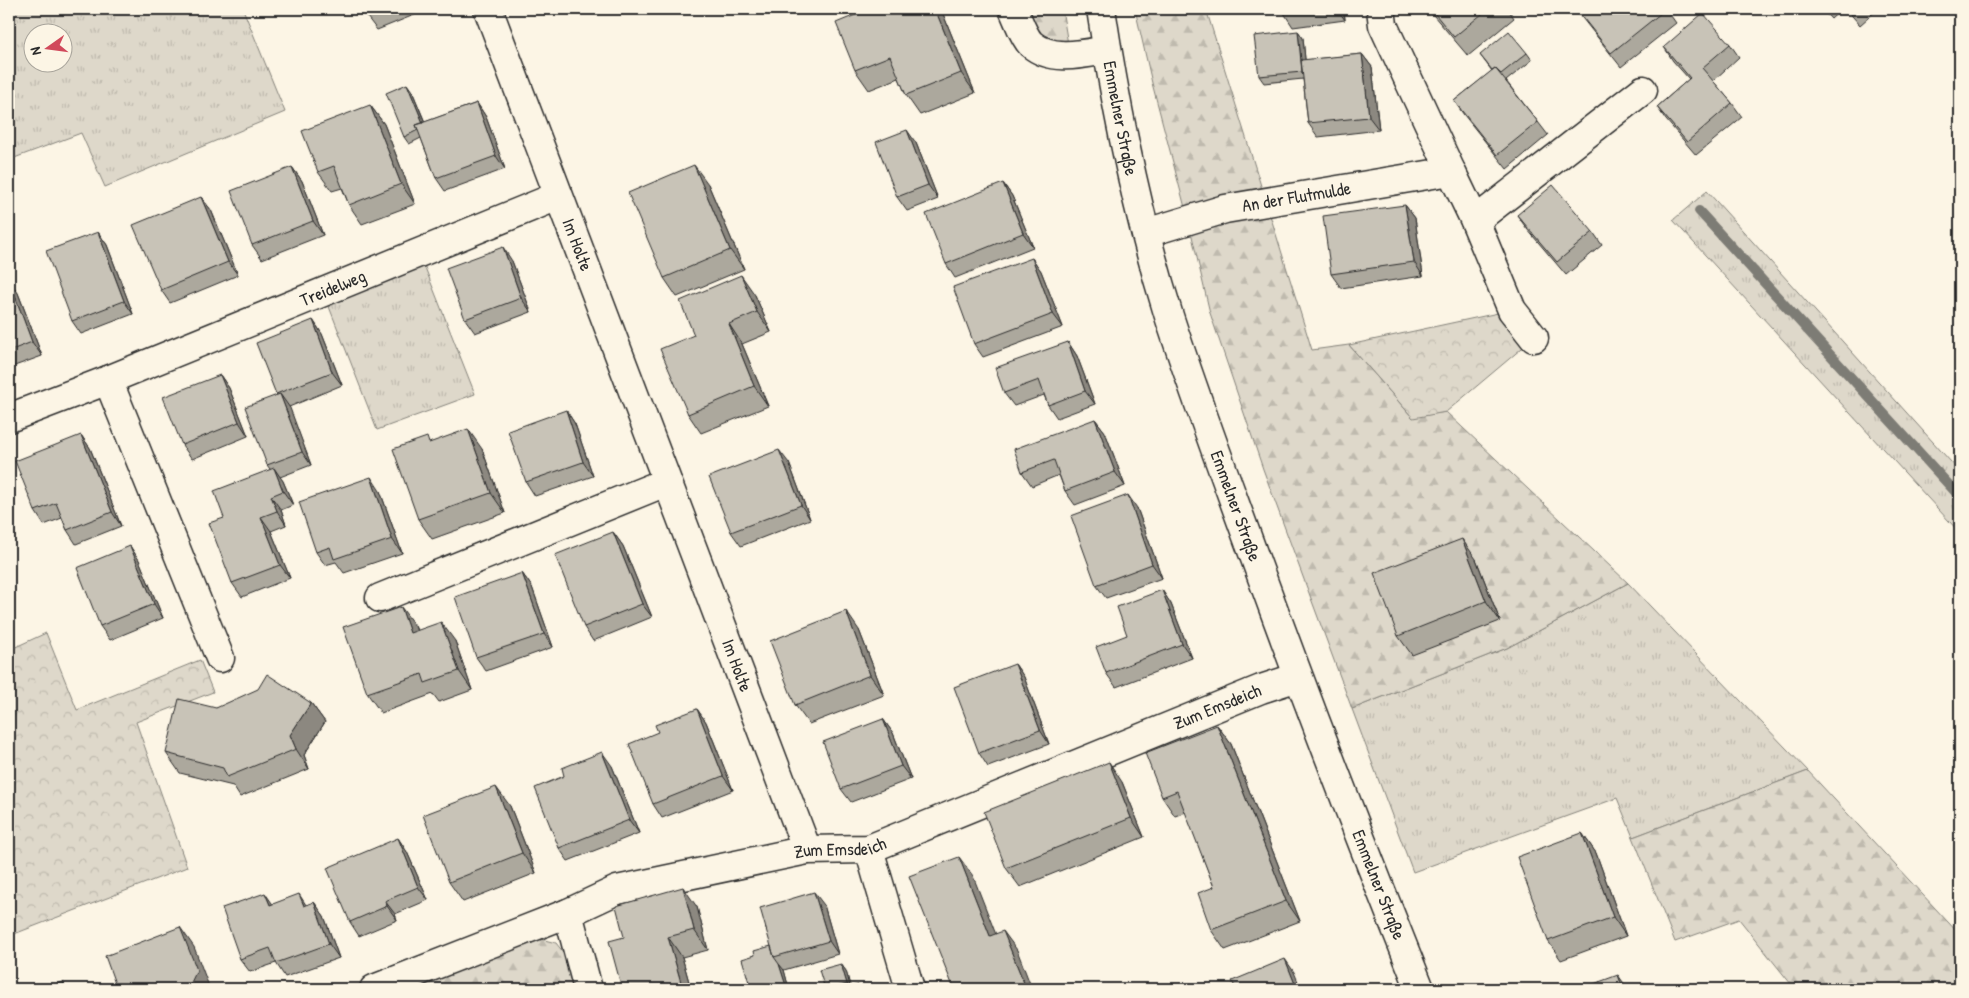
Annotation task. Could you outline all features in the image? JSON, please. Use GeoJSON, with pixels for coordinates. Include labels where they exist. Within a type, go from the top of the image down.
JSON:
{"type":"FeatureCollection","features":[{"type":"Feature","properties":{"kind":"street","name":"Im Holte"},"geometry":{"type":"LineString","coordinates":[[488,9],[807,850]]}},
{"type":"Feature","properties":{"kind":"street"},"geometry":{"type":"LineString","coordinates":[[1013,9],[1030,43],[1044,51],[1070,56],[1107,50]]}},
{"type":"Feature","properties":{"kind":"street","name":"Emmelner Straße"},"geometry":{"type":"LineString","coordinates":[[1101,9],[1117,102],[1146,233],[1168,312],[1298,677],[1420,989]]}},
{"type":"Feature","properties":{"kind":"street"},"geometry":{"type":"LineString","coordinates":[[1381,9],[1386,34],[1475,221],[1512,310],[1534,338]]}},
{"type":"Feature","properties":{"kind":"street"},"geometry":{"type":"LineString","coordinates":[[1475,221],[1643,90]]}},
{"type":"Feature","properties":{"kind":"street","name":"An der Flutmulde"},"geometry":{"type":"LineString","coordinates":[[1146,233],[1188,219],[1232,208],[1450,171]]}},
{"type":"Feature","properties":{"kind":"street","name":"Treidelweg"},"geometry":{"type":"LineString","coordinates":[[9,418],[108,380],[558,196]]}},
{"type":"Feature","properties":{"kind":"street"},"geometry":{"type":"LineString","coordinates":[[108,380],[220,658]]}},
{"type":"Feature","properties":{"kind":"street"},"geometry":{"type":"LineString","coordinates":[[380,598],[666,482]]}},
{"type":"Feature","properties":{"kind":"street","name":"Zum Emsdeich"},"geometry":{"type":"LineString","coordinates":[[374,989],[568,913],[617,890],[807,850],[869,849],[1261,689],[1298,677]]}},
{"type":"Feature","properties":{"kind":"street"},"geometry":{"type":"LineString","coordinates":[[869,849],[910,989]]}},
{"type":"Feature","properties":{"kind":"street"},"geometry":{"type":"LineString","coordinates":[[568,913],[588,989]]}},
{"type":"Feature","properties":{"kind":"green space"},"geometry":{"type":"Polygon","coordinates":[[[9,9],[243,9],[285,112],[105,187],[81,133],[9,160],[9,9]]]}},
{"type":"Feature","properties":{"kind":"green space"},"geometry":{"type":"Polygon","coordinates":[[[1013,9],[1062,9],[1070,56],[1044,51],[1013,9]]]}},
{"type":"Feature","properties":{"kind":"green space"},"geometry":{"type":"Polygon","coordinates":[[[1135,9],[1206,9],[1312,350],[1349,345],[1412,417],[1446,412],[1628,583],[1507,648],[1352,709],[1263,469],[1210,313],[1135,9]]]}},
{"type":"Feature","properties":{"kind":"green space"},"geometry":{"type":"Polygon","coordinates":[[[1707,191],[1960,472],[1960,533],[1673,220],[1707,191]]]}},
{"type":"Feature","properties":{"kind":"green space"},"geometry":{"type":"Polygon","coordinates":[[[424,265],[475,394],[377,430],[328,304],[424,265]]]}},
{"type":"Feature","properties":{"kind":"green space"},"geometry":{"type":"Polygon","coordinates":[[[1512,310],[1534,338],[1446,412],[1413,418],[1349,345],[1512,310]]]}},
{"type":"Feature","properties":{"kind":"green space"},"geometry":{"type":"Polygon","coordinates":[[[1628,583],[1808,771],[1633,837],[1617,798],[1413,872],[1352,709],[1507,648],[1628,583]]]}},
{"type":"Feature","properties":{"kind":"green space"},"geometry":{"type":"Polygon","coordinates":[[[46,633],[77,710],[200,660],[213,692],[136,722],[187,867],[9,936],[9,650],[46,633]]]}},
{"type":"Feature","properties":{"kind":"green space"},"geometry":{"type":"Polygon","coordinates":[[[1808,771],[1960,935],[1960,989],[1795,989],[1739,919],[1675,942],[1633,837],[1808,771]]]}},
{"type":"Feature","properties":{"kind":"green space"},"geometry":{"type":"Polygon","coordinates":[[[533,937],[556,943],[567,957],[576,989],[410,989],[533,937]]]}},
{"type":"Feature","properties":{"kind":"building"},"geometry":{"type":"Polygon","coordinates":[[[364,9],[386,9],[367,17],[364,9]]]}},
{"type":"Feature","properties":{"kind":"building"},"geometry":{"type":"Polygon","coordinates":[[[870,9],[935,9],[961,73],[906,95],[890,56],[855,70],[836,23],[870,9]]]}},
{"type":"Feature","properties":{"kind":"building"},"geometry":{"type":"Polygon","coordinates":[[[1283,9],[1321,9],[1284,13],[1283,9]]]}},
{"type":"Feature","properties":{"kind":"building"},"geometry":{"type":"Polygon","coordinates":[[[1431,9],[1488,9],[1454,37],[1431,9]]]}},
{"type":"Feature","properties":{"kind":"building"},"geometry":{"type":"Polygon","coordinates":[[[1576,9],[1666,9],[1611,53],[1576,9]]]}},
{"type":"Feature","properties":{"kind":"building"},"geometry":{"type":"Polygon","coordinates":[[[1703,13],[1730,44],[1702,68],[1732,103],[1687,142],[1657,107],[1690,78],[1664,47],[1703,13]]]}},
{"type":"Feature","properties":{"kind":"building"},"geometry":{"type":"Polygon","coordinates":[[[1298,31],[1302,72],[1259,76],[1254,36],[1298,31]]]}},
{"type":"Feature","properties":{"kind":"building"},"geometry":{"type":"Polygon","coordinates":[[[1509,31],[1527,53],[1501,74],[1495,68],[1492,70],[1480,55],[1509,31]]]}},
{"type":"Feature","properties":{"kind":"building"},"geometry":{"type":"Polygon","coordinates":[[[1362,54],[1369,117],[1308,123],[1301,60],[1362,54]]]}},
{"type":"Feature","properties":{"kind":"building"},"geometry":{"type":"Polygon","coordinates":[[[1495,68],[1538,122],[1497,155],[1454,101],[1495,68]]]}},
{"type":"Feature","properties":{"kind":"building"},"geometry":{"type":"Polygon","coordinates":[[[407,84],[423,123],[416,125],[418,130],[404,137],[386,93],[407,84]]]}},
{"type":"Feature","properties":{"kind":"building"},"geometry":{"type":"Polygon","coordinates":[[[477,103],[496,156],[436,178],[416,125],[477,103]]]}},
{"type":"Feature","properties":{"kind":"building"},"geometry":{"type":"Polygon","coordinates":[[[370,105],[401,184],[349,205],[334,166],[318,172],[302,131],[370,105]]]}},
{"type":"Feature","properties":{"kind":"building"},"geometry":{"type":"Polygon","coordinates":[[[907,130],[928,185],[897,197],[876,142],[907,130]]]}},
{"type":"Feature","properties":{"kind":"building"},"geometry":{"type":"Polygon","coordinates":[[[694,165],[730,250],[664,278],[628,193],[694,165]]]}},
{"type":"Feature","properties":{"kind":"building"},"geometry":{"type":"Polygon","coordinates":[[[292,167],[313,221],[252,245],[231,191],[292,167]]]}},
{"type":"Feature","properties":{"kind":"building"},"geometry":{"type":"Polygon","coordinates":[[[1003,183],[1023,233],[946,264],[926,214],[1003,183]]]}},
{"type":"Feature","properties":{"kind":"building"},"geometry":{"type":"Polygon","coordinates":[[[1553,185],[1593,232],[1557,262],[1517,215],[1553,185]]]}},
{"type":"Feature","properties":{"kind":"building"},"geometry":{"type":"Polygon","coordinates":[[[201,197],[228,262],[161,290],[133,225],[201,197]]]}},
{"type":"Feature","properties":{"kind":"building"},"geometry":{"type":"Polygon","coordinates":[[[1405,205],[1414,262],[1331,274],[1323,216],[1405,205]]]}},
{"type":"Feature","properties":{"kind":"building"},"geometry":{"type":"Polygon","coordinates":[[[98,232],[124,301],[72,321],[46,251],[98,232]]]}},
{"type":"Feature","properties":{"kind":"building"},"geometry":{"type":"Polygon","coordinates":[[[503,247],[521,298],[465,319],[446,268],[503,247]]]}},
{"type":"Feature","properties":{"kind":"building"},"geometry":{"type":"Polygon","coordinates":[[[1032,258],[1053,314],[974,344],[953,287],[1032,258]]]}},
{"type":"Feature","properties":{"kind":"building"},"geometry":{"type":"Polygon","coordinates":[[[741,275],[757,312],[729,324],[754,386],[688,414],[660,349],[694,335],[680,301],[741,275]]]}},
{"type":"Feature","properties":{"kind":"building"},"geometry":{"type":"Polygon","coordinates":[[[9,280],[32,342],[9,351],[9,280]]]}},
{"type":"Feature","properties":{"kind":"building"},"geometry":{"type":"Polygon","coordinates":[[[313,320],[332,372],[276,394],[256,343],[313,320]]]}},
{"type":"Feature","properties":{"kind":"building"},"geometry":{"type":"Polygon","coordinates":[[[1068,342],[1085,391],[1048,405],[1039,380],[1004,393],[995,368],[1068,342]]]}},
{"type":"Feature","properties":{"kind":"building"},"geometry":{"type":"Polygon","coordinates":[[[220,375],[239,422],[182,445],[163,397],[220,375]]]}},
{"type":"Feature","properties":{"kind":"building"},"geometry":{"type":"Polygon","coordinates":[[[280,394],[302,452],[267,465],[245,407],[280,394]]]}},
{"type":"Feature","properties":{"kind":"building"},"geometry":{"type":"Polygon","coordinates":[[[566,410],[583,462],[526,482],[508,431],[566,410]]]}},
{"type":"Feature","properties":{"kind":"building"},"geometry":{"type":"Polygon","coordinates":[[[1095,419],[1115,472],[1065,491],[1054,460],[1022,472],[1014,449],[1095,419]]]}},
{"type":"Feature","properties":{"kind":"building"},"geometry":{"type":"Polygon","coordinates":[[[468,429],[491,493],[418,519],[393,449],[427,437],[429,443],[468,429]]]}},
{"type":"Feature","properties":{"kind":"building"},"geometry":{"type":"Polygon","coordinates":[[[81,435],[112,512],[67,530],[56,503],[35,511],[15,461],[81,435]]]}},
{"type":"Feature","properties":{"kind":"building"},"geometry":{"type":"Polygon","coordinates":[[[779,450],[801,505],[731,532],[709,477],[779,450]]]}},
{"type":"Feature","properties":{"kind":"building"},"geometry":{"type":"Polygon","coordinates":[[[274,468],[283,491],[271,496],[277,511],[261,517],[280,565],[232,583],[209,523],[224,518],[214,491],[274,468]]]}},
{"type":"Feature","properties":{"kind":"building"},"geometry":{"type":"Polygon","coordinates":[[[371,477],[392,539],[334,559],[330,547],[316,552],[299,502],[371,477]]]}},
{"type":"Feature","properties":{"kind":"building"},"geometry":{"type":"Polygon","coordinates":[[[1128,495],[1152,564],[1096,585],[1071,516],[1128,495]]]}},
{"type":"Feature","properties":{"kind":"building"},"geometry":{"type":"Polygon","coordinates":[[[613,532],[642,604],[584,627],[555,555],[613,532]]]}},
{"type":"Feature","properties":{"kind":"building"},"geometry":{"type":"Polygon","coordinates":[[[1462,539],[1486,601],[1398,636],[1374,573],[1462,539]]]}},
{"type":"Feature","properties":{"kind":"building"},"geometry":{"type":"Polygon","coordinates":[[[130,546],[154,604],[100,626],[77,568],[130,546]]]}},
{"type":"Feature","properties":{"kind":"building"},"geometry":{"type":"Polygon","coordinates":[[[522,573],[544,634],[476,657],[455,597],[522,573]]]}},
{"type":"Feature","properties":{"kind":"building"},"geometry":{"type":"Polygon","coordinates":[[[1162,590],[1182,644],[1106,673],[1096,647],[1127,635],[1117,607],[1162,590]]]}},
{"type":"Feature","properties":{"kind":"building"},"geometry":{"type":"Polygon","coordinates":[[[401,607],[410,633],[441,622],[459,671],[425,683],[422,674],[367,693],[343,627],[401,607]]]}},
{"type":"Feature","properties":{"kind":"building"},"geometry":{"type":"Polygon","coordinates":[[[846,611],[870,675],[795,705],[770,641],[846,611]]]}},
{"type":"Feature","properties":{"kind":"building"},"geometry":{"type":"Polygon","coordinates":[[[1015,664],[1040,730],[979,753],[954,687],[1015,664]]]}},
{"type":"Feature","properties":{"kind":"building"},"geometry":{"type":"Polygon","coordinates":[[[267,674],[311,703],[290,735],[296,749],[227,777],[223,768],[166,753],[179,699],[216,708],[258,689],[267,674]]]}},
{"type":"Feature","properties":{"kind":"building"},"geometry":{"type":"Polygon","coordinates":[[[697,709],[723,776],[653,804],[629,744],[658,732],[655,725],[697,709]]]}},
{"type":"Feature","properties":{"kind":"building"},"geometry":{"type":"Polygon","coordinates":[[[883,719],[901,766],[841,789],[823,742],[883,719]]]}},
{"type":"Feature","properties":{"kind":"building"},"geometry":{"type":"Polygon","coordinates":[[[1217,725],[1286,901],[1211,930],[1198,893],[1214,887],[1177,791],[1162,797],[1145,753],[1217,725]]]}},
{"type":"Feature","properties":{"kind":"building"},"geometry":{"type":"Polygon","coordinates":[[[602,752],[629,820],[559,848],[535,788],[564,776],[562,768],[602,752]]]}},
{"type":"Feature","properties":{"kind":"building"},"geometry":{"type":"Polygon","coordinates":[[[1109,762],[1131,818],[1006,868],[984,812],[1109,762]]]}},
{"type":"Feature","properties":{"kind":"building"},"geometry":{"type":"Polygon","coordinates":[[[496,787],[522,853],[449,882],[423,815],[496,787]]]}},
{"type":"Feature","properties":{"kind":"building"},"geometry":{"type":"Polygon","coordinates":[[[1582,833],[1613,917],[1548,941],[1517,857],[1582,833]]]}},
{"type":"Feature","properties":{"kind":"building"},"geometry":{"type":"Polygon","coordinates":[[[398,838],[418,887],[385,901],[387,906],[350,922],[327,868],[398,838]]]}},
{"type":"Feature","properties":{"kind":"building"},"geometry":{"type":"Polygon","coordinates":[[[959,857],[990,936],[1003,931],[1026,988],[954,989],[909,876],[959,857]]]}},
{"type":"Feature","properties":{"kind":"building"},"geometry":{"type":"Polygon","coordinates":[[[683,887],[694,930],[668,937],[682,986],[671,989],[622,989],[609,941],[624,937],[616,906],[683,887]]]}},
{"type":"Feature","properties":{"kind":"building"},"geometry":{"type":"Polygon","coordinates":[[[814,892],[829,941],[774,957],[760,908],[814,892]]]}},
{"type":"Feature","properties":{"kind":"building"},"geometry":{"type":"Polygon","coordinates":[[[265,893],[270,905],[299,894],[304,906],[314,902],[329,944],[276,963],[270,948],[240,959],[222,908],[265,893]]]}},
{"type":"Feature","properties":{"kind":"building"},"geometry":{"type":"Polygon","coordinates":[[[180,927],[197,970],[188,989],[117,989],[105,956],[180,927]]]}},
{"type":"Feature","properties":{"kind":"building"},"geometry":{"type":"Polygon","coordinates":[[[771,946],[787,989],[765,989],[764,987],[751,989],[742,959],[755,955],[754,951],[771,946]]]}},
{"type":"Feature","properties":{"kind":"building"},"geometry":{"type":"Polygon","coordinates":[[[1285,959],[1297,989],[1236,989],[1232,981],[1285,959]]]}},
{"type":"Feature","properties":{"kind":"building"},"geometry":{"type":"Polygon","coordinates":[[[841,964],[847,984],[825,989],[819,970],[841,964]]]}},
{"type":"Feature","properties":{"kind":"building"},"geometry":{"type":"Polygon","coordinates":[[[1618,975],[1623,989],[1580,989],[1618,975]]]}},
{"type":"Feature","properties":{"kind":"building"},"geometry":{"type":"Polygon","coordinates":[[[63,982],[66,989],[46,989],[63,982]]]}},
{"type":"Feature","properties":{"kind":"building"},"geometry":{"type":"Polygon","coordinates":[[[858,985],[859,989],[844,989],[858,985]]]}},
{"type":"Feature","properties":{"kind":"waterway"},"geometry":{"type":"LineString","coordinates":[[1699,211],[1960,497]]}}]}
